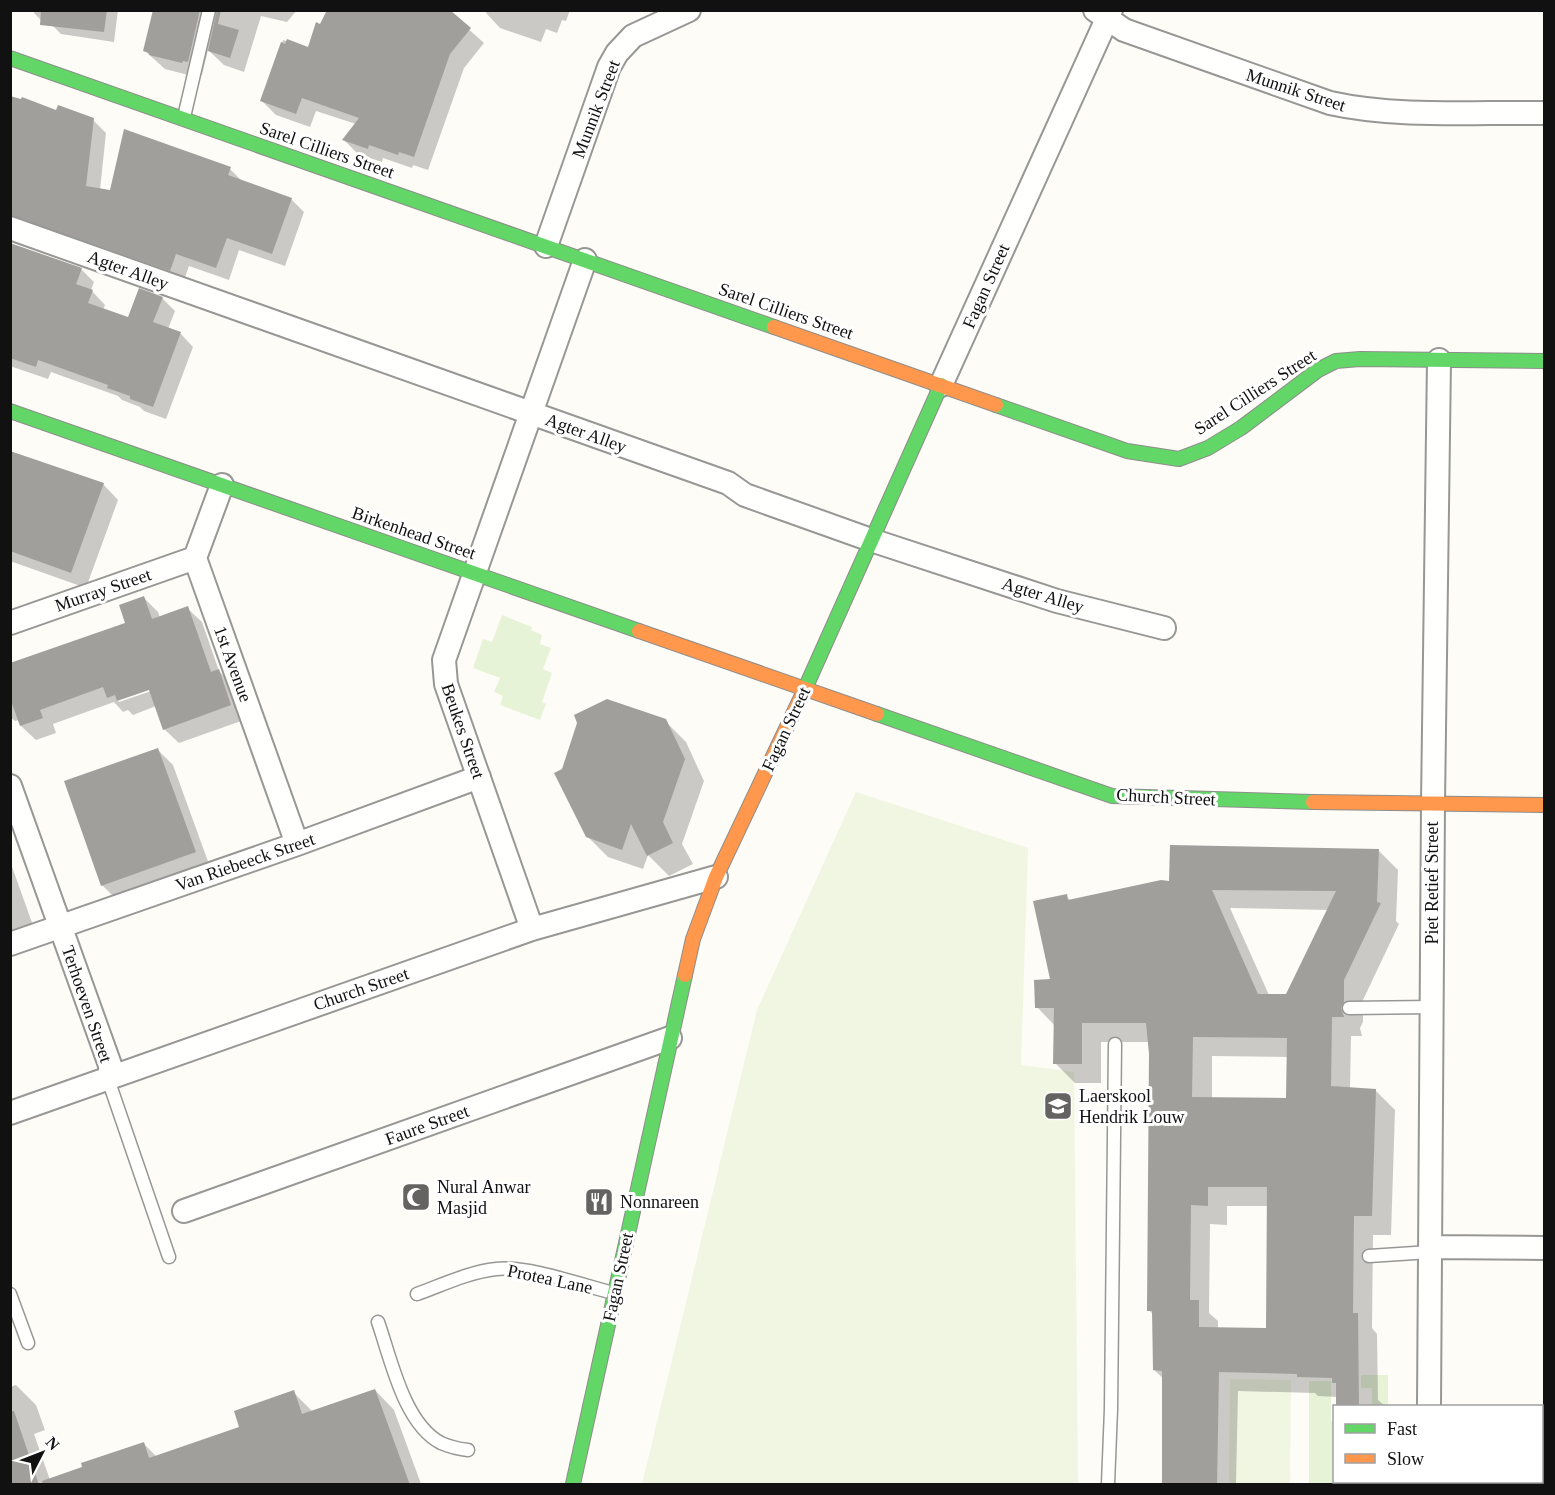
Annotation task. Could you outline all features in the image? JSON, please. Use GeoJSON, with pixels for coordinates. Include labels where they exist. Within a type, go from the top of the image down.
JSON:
{"type":"FeatureCollection","features":[{"type":"Feature","properties":{"kind":"street","name":"Munnik Street"},"geometry":{"type":"LineString","coordinates":[[546,246],[609,67],[617,53],[633,36],[689,10]]}},
{"type":"Feature","properties":{"kind":"street","name":"Munnik Street"},"geometry":{"type":"LineString","coordinates":[[1104,13],[1124,30],[1330,103],[1362,110],[1545,113]]}},
{"type":"Feature","properties":{"kind":"street","name":"Fagan Street"},"geometry":{"type":"LineString","coordinates":[[573,1485],[693,939],[716,878],[805,689],[1104,13]]}},
{"type":"Feature","properties":{"kind":"street","name":"Sarel Cilliers Street"},"geometry":{"type":"LineString","coordinates":[[10,58],[1127,451],[1179,459],[1208,448],[1241,428],[1318,370],[1336,361],[1360,359],[1545,361]]}},
{"type":"Feature","properties":{"kind":"street","name":"Agter Alley"},"geometry":{"type":"LineString","coordinates":[[10,228],[728,483],[745,495],[871,540],[1057,601],[1164,628]]}},
{"type":"Feature","properties":{"kind":"street","name":"Beukes Street"},"geometry":{"type":"LineString","coordinates":[[532,929],[446,684],[444,660],[585,260]]}},
{"type":"Feature","properties":{"kind":"street","name":"Piet Retief Street"},"geometry":{"type":"LineString","coordinates":[[1429,1405],[1439,360]]}},
{"type":"Feature","properties":{"kind":"street","name":"Birkenhead Street"},"geometry":{"type":"LineString","coordinates":[[10,411],[805,689]]}},
{"type":"Feature","properties":{"kind":"street"},"geometry":{"type":"LineString","coordinates":[[195,558],[222,485]]}},
{"type":"Feature","properties":{"kind":"street","name":"Murray Street"},"geometry":{"type":"LineString","coordinates":[[10,623],[195,558]]}},
{"type":"Feature","properties":{"kind":"street","name":"1st Avenue"},"geometry":{"type":"LineString","coordinates":[[195,558],[297,844]]}},
{"type":"Feature","properties":{"kind":"street","name":"Church Street"},"geometry":{"type":"LineString","coordinates":[[805,689],[1112,796],[1293,802],[1545,805]]}},
{"type":"Feature","properties":{"kind":"street","name":"Van Riebeeck Street"},"geometry":{"type":"LineString","coordinates":[[10,944],[297,844],[479,777]]}},
{"type":"Feature","properties":{"kind":"street","name":"Terhoeven Street"},"geometry":{"type":"LineString","coordinates":[[10,786],[110,1065],[110,1077]]}},
{"type":"Feature","properties":{"kind":"street","name":"Church Street"},"geometry":{"type":"LineString","coordinates":[[10,1113],[532,929],[716,878]]}},
{"type":"Feature","properties":{"kind":"street","name":"Faure Street"},"geometry":{"type":"LineString","coordinates":[[184,1211],[670,1038]]}},
{"type":"Feature","properties":{"kind":"street"},"geometry":{"type":"LineString","coordinates":[[1431,1249],[1545,1248]]}},
{"type":"Feature","properties":{"kind":"lane"},"geometry":{"type":"LineString","coordinates":[[184,119],[209,10]]}},
{"type":"Feature","properties":{"kind":"lane"},"geometry":{"type":"LineString","coordinates":[[1349,1008],[1432,1007]]}},
{"type":"Feature","properties":{"kind":"lane"},"geometry":{"type":"LineString","coordinates":[[1108,1485],[1112,1409],[1115,1044]]}},
{"type":"Feature","properties":{"kind":"lane","name":"Terhoeven Street"},"geometry":{"type":"LineString","coordinates":[[110,1077],[111,1089],[169,1257]]}},
{"type":"Feature","properties":{"kind":"lane"},"geometry":{"type":"LineString","coordinates":[[1369,1256],[1431,1249]]}},
{"type":"Feature","properties":{"kind":"lane","name":"Protea Lane"},"geometry":{"type":"LineString","coordinates":[[417,1294],[483,1271],[499,1268],[530,1272],[615,1293]]}},
{"type":"Feature","properties":{"kind":"lane"},"geometry":{"type":"LineString","coordinates":[[10,1294],[28,1343]]}},
{"type":"Feature","properties":{"kind":"lane"},"geometry":{"type":"LineString","coordinates":[[378,1322],[409,1409],[428,1434],[452,1447],[468,1450]]}},
{"type":"Feature","properties":{"kind":"green space"},"geometry":{"type":"Polygon","coordinates":[[[502,615],[532,627],[531,630],[542,635],[540,644],[551,648],[543,669],[552,673],[542,702],[546,704],[540,720],[500,705],[503,696],[494,692],[500,678],[473,668],[483,639],[492,642],[502,615]]]}},
{"type":"Feature","properties":{"kind":"green space"},"geometry":{"type":"Polygon","coordinates":[[[856,792],[1028,848],[1021,1065],[1074,1072],[1078,1484],[642,1484],[757,1010],[856,792]]]}},
{"type":"Feature","properties":{"kind":"green space"},"geometry":{"type":"Polygon","coordinates":[[[1361,1375],[1388,1375],[1388,1405],[1372,1405],[1372,1388],[1361,1388],[1361,1375]]]}},
{"type":"Feature","properties":{"kind":"green space"},"geometry":{"type":"Polygon","coordinates":[[[1230,1379],[1291,1380],[1290,1484],[1229,1484],[1230,1379]]]}},
{"type":"Feature","properties":{"kind":"green space"},"geometry":{"type":"Polygon","coordinates":[[[1309,1381],[1331,1381],[1333,1483],[1388,1484],[1309,1484],[1309,1381]]]}},
{"type":"Feature","properties":{"kind":"building"},"geometry":{"type":"Polygon","coordinates":[[[41,10],[107,10],[104,32],[40,25],[41,10]]]}},
{"type":"Feature","properties":{"kind":"building"},"geometry":{"type":"Polygon","coordinates":[[[153,10],[200,10],[188,62],[183,61],[182,63],[149,55],[143,51],[153,10]]]}},
{"type":"Feature","properties":{"kind":"building"},"geometry":{"type":"Polygon","coordinates":[[[217,10],[221,10],[218,24],[239,30],[230,58],[208,51],[217,10]]]}},
{"type":"Feature","properties":{"kind":"building"},"geometry":{"type":"Polygon","coordinates":[[[327,10],[450,10],[471,28],[450,54],[414,157],[399,152],[398,155],[369,145],[368,149],[342,140],[359,118],[302,98],[296,114],[260,101],[281,42],[285,44],[287,39],[308,47],[316,22],[320,24],[327,10]]]}},
{"type":"Feature","properties":{"kind":"building"},"geometry":{"type":"Polygon","coordinates":[[[10,96],[21,99],[22,97],[56,110],[58,105],[94,118],[86,186],[110,190],[124,129],[231,167],[228,175],[292,198],[272,254],[227,238],[216,268],[176,254],[170,271],[10,215],[10,96]]]}},
{"type":"Feature","properties":{"kind":"building"},"geometry":{"type":"Polygon","coordinates":[[[10,243],[82,268],[76,284],[93,290],[88,303],[128,317],[139,288],[163,297],[153,322],[181,332],[153,407],[107,388],[108,385],[38,360],[36,367],[10,358],[10,243]]]}},
{"type":"Feature","properties":{"kind":"building"},"geometry":{"type":"Polygon","coordinates":[[[10,451],[104,483],[71,573],[10,551],[10,451]]]}},
{"type":"Feature","properties":{"kind":"building"},"geometry":{"type":"Polygon","coordinates":[[[144,596],[152,619],[188,606],[211,672],[219,669],[231,705],[163,730],[149,690],[117,701],[115,695],[107,698],[103,687],[40,710],[43,718],[20,726],[10,698],[10,663],[125,623],[119,605],[144,596]]]}},
{"type":"Feature","properties":{"kind":"building"},"geometry":{"type":"Polygon","coordinates":[[[607,699],[666,719],[685,759],[663,822],[673,843],[647,856],[631,824],[622,850],[586,837],[554,773],[562,769],[577,723],[574,715],[607,699]]]}},
{"type":"Feature","properties":{"kind":"building"},"geometry":{"type":"Polygon","coordinates":[[[158,748],[196,852],[101,886],[64,781],[158,748]]]}},
{"type":"Feature","properties":{"kind":"building"},"geometry":{"type":"Polygon","coordinates":[[[1170,845],[1379,849],[1377,902],[1381,903],[1344,980],[1344,1002],[1341,1008],[1344,1017],[1332,1017],[1331,1086],[1376,1089],[1372,1216],[1354,1216],[1353,1313],[1358,1313],[1359,1405],[1336,1405],[1336,1383],[1332,1383],[1332,1378],[1297,1377],[1297,1374],[1219,1372],[1217,1485],[1162,1485],[1162,1371],[1153,1370],[1152,1311],[1147,1311],[1149,1054],[1146,1023],[1082,1023],[1082,1064],[1053,1064],[1054,1008],[1035,1008],[1034,980],[1050,979],[1033,901],[1067,894],[1068,900],[1161,880],[1169,881],[1170,845]],[[1212,890],[1258,994],[1286,994],[1336,891],[1212,890]],[[1193,1037],[1192,1097],[1286,1098],[1287,1038],[1193,1037]],[[1208,1187],[1208,1206],[1191,1205],[1190,1300],[1199,1300],[1199,1327],[1266,1328],[1267,1187],[1208,1187]]]}},
{"type":"Feature","properties":{"kind":"building"},"geometry":{"type":"Polygon","coordinates":[[[375,1389],[410,1485],[43,1485],[42,1481],[82,1467],[81,1463],[144,1442],[149,1458],[239,1427],[234,1411],[294,1390],[302,1414],[375,1389]]]}},
{"type":"Feature","properties":{"kind":"building"},"geometry":{"type":"Polygon","coordinates":[[[10,1411],[14,1411],[39,1485],[10,1485],[10,1411]]]}},
{"type":"Feature","properties":{"kind":"traffic: fast"},"geometry":{"type":"LineString","coordinates":[[10,58],[774,327]]}},
{"type":"Feature","properties":{"kind":"traffic: fast"},"geometry":{"type":"LineString","coordinates":[[996,405],[1127,451],[1179,459],[1208,448],[1241,428],[1318,370],[1336,361],[1360,359],[1544,361]]}},
{"type":"Feature","properties":{"kind":"traffic: fast"},"geometry":{"type":"LineString","coordinates":[[804,691],[941,385]]}},
{"type":"Feature","properties":{"kind":"traffic: fast"},"geometry":{"type":"LineString","coordinates":[[10,411],[639,631]]}},
{"type":"Feature","properties":{"kind":"traffic: fast"},"geometry":{"type":"LineString","coordinates":[[877,714],[1112,796],[1313,802]]}},
{"type":"Feature","properties":{"kind":"traffic: fast"},"geometry":{"type":"LineString","coordinates":[[573,1484],[685,975]]}},
{"type":"Feature","properties":{"kind":"traffic: slow"},"geometry":{"type":"LineString","coordinates":[[774,327],[996,405]]}},
{"type":"Feature","properties":{"kind":"traffic: slow"},"geometry":{"type":"LineString","coordinates":[[639,631],[877,714]]}},
{"type":"Feature","properties":{"kind":"traffic: slow"},"geometry":{"type":"LineString","coordinates":[[685,975],[693,939],[716,877],[804,691]]}},
{"type":"Feature","properties":{"kind":"traffic: slow"},"geometry":{"type":"LineString","coordinates":[[1313,802],[1544,805]]}},
{"type":"Feature","properties":{"kind":"place","name":"Laerskool Hendrik Louw"},"geometry":{"type":"Point","coordinates":[1058,1106]}},
{"type":"Feature","properties":{"kind":"place","name":"Nural Anwar Masjid"},"geometry":{"type":"Point","coordinates":[416,1197]}},
{"type":"Feature","properties":{"kind":"place","name":"Nonnareen"},"geometry":{"type":"Point","coordinates":[599,1202]}}]}
